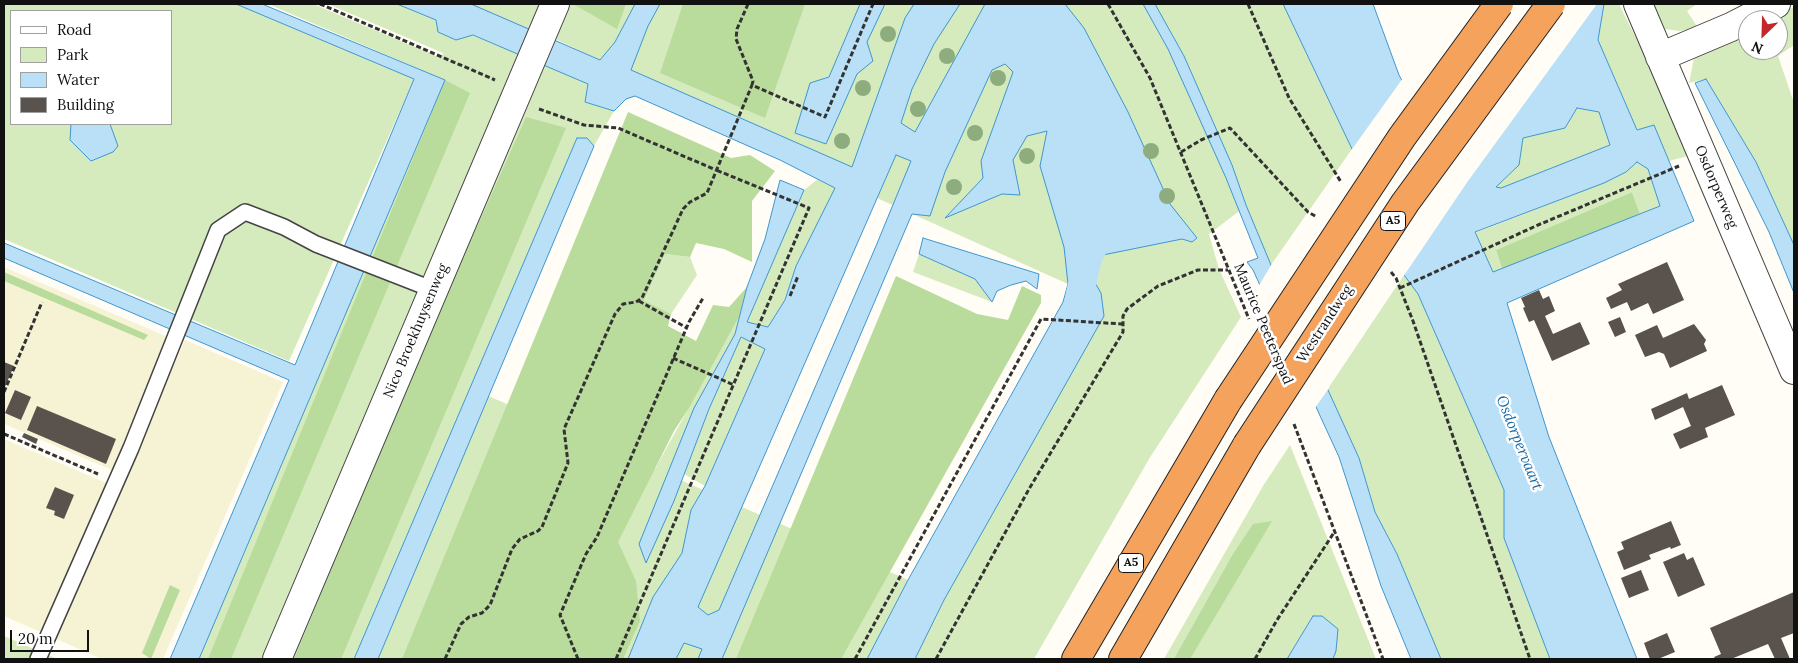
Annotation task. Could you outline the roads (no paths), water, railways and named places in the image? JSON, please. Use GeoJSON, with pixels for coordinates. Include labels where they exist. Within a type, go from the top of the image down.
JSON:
{"type":"FeatureCollection","features":[{"type":"Feature","properties":{"kind":"highway","name":"A5"},"geometry":{"type":"LineString","coordinates":[[1076,659],[1228,400],[1402,136],[1499,4]]}},
{"type":"Feature","properties":{"kind":"highway","name":"Westrandweg"},"geometry":{"type":"LineString","coordinates":[[1123,659],[1247,445],[1405,203],[1550,4]]}},
{"type":"Feature","properties":{"kind":"street","name":"Osdorperweg"},"geometry":{"type":"LineString","coordinates":[[1638,4],[1794,370]]}},
{"type":"Feature","properties":{"kind":"street"},"geometry":{"type":"LineString","coordinates":[[1660,58],[1731,27],[1776,4]]}},
{"type":"Feature","properties":{"kind":"street","name":"Nico Broekhuysenweg"},"geometry":{"type":"LineString","coordinates":[[277,659],[550,15]]}},
{"type":"Feature","properties":{"kind":"lane"},"geometry":{"type":"LineString","coordinates":[[38,659],[116,482],[218,230],[245,212],[333,251],[434,290]]}},
{"type":"Feature","properties":{"kind":"water"},"geometry":{"type":"Polygon","coordinates":[[[236,4],[262,4],[445,80],[199,659],[170,659],[289,380],[4,258],[4,243],[295,365],[414,79],[236,4]]]}},
{"type":"Feature","properties":{"kind":"water"},"geometry":{"type":"Polygon","coordinates":[[[397,4],[471,4],[600,60],[615,42],[635,4],[660,4],[648,26],[631,70],[852,167],[905,18],[914,4],[960,4],[934,44],[912,89],[901,123],[915,132],[985,4],[1065,4],[1084,28],[1128,112],[1170,204],[1197,238],[1192,242],[1182,239],[1083,259],[1079,266],[1091,276],[1101,293],[1104,316],[944,600],[915,659],[867,659],[908,580],[1063,302],[1068,284],[1064,247],[1040,166],[1047,131],[1027,136],[1013,160],[1020,195],[1002,194],[945,218],[983,178],[981,161],[1013,72],[1005,64],[992,70],[945,172],[930,216],[912,214],[722,659],[698,659],[702,649],[684,643],[676,659],[628,659],[653,597],[682,553],[691,510],[705,486],[765,349],[741,337],[709,409],[674,501],[646,563],[639,544],[694,408],[735,334],[747,287],[765,239],[780,180],[804,190],[747,322],[768,327],[785,300],[796,266],[835,188],[780,160],[635,96],[626,99],[614,111],[585,102],[588,84],[473,35],[456,40],[438,32],[436,20],[397,4]],[[896,155],[698,607],[708,615],[719,610],[911,161],[896,155]]]}},
{"type":"Feature","properties":{"kind":"water"},"geometry":{"type":"Polygon","coordinates":[[[860,4],[885,4],[867,42],[873,61],[857,74],[826,144],[795,133],[810,83],[829,77],[860,4]]]}},
{"type":"Feature","properties":{"kind":"water"},"geometry":{"type":"Polygon","coordinates":[[[1143,4],[1155,4],[1184,56],[1232,165],[1271,265],[1359,458],[1375,512],[1397,554],[1441,659],[1411,659],[1381,586],[1339,457],[1253,270],[1247,262],[1258,258],[1226,178],[1168,49],[1143,4]]]}},
{"type":"Feature","properties":{"kind":"water","name":"Osdorpervaart"},"geometry":{"type":"Polygon","coordinates":[[[1283,4],[1373,4],[1399,75],[1406,88],[1468,4],[1604,4],[1598,40],[1637,130],[1654,125],[1694,221],[1507,303],[1549,437],[1637,659],[1550,659],[1504,538],[1504,490],[1418,294],[1404,275],[1352,149],[1283,4]],[[1577,108],[1565,128],[1523,138],[1519,165],[1496,187],[1501,188],[1610,145],[1599,112],[1577,108]],[[1637,162],[1626,172],[1604,183],[1475,232],[1493,272],[1660,206],[1648,169],[1637,162]]]}},
{"type":"Feature","properties":{"kind":"water"},"geometry":{"type":"Polygon","coordinates":[[[1706,79],[1756,162],[1794,245],[1794,293],[1769,232],[1695,83],[1706,79]]]}},
{"type":"Feature","properties":{"kind":"water"},"geometry":{"type":"Polygon","coordinates":[[[71,125],[110,125],[118,146],[113,152],[91,161],[70,140],[71,125]]]}},
{"type":"Feature","properties":{"kind":"water"},"geometry":{"type":"Polygon","coordinates":[[[577,138],[587,138],[594,146],[378,659],[354,659],[577,138]]]}},
{"type":"Feature","properties":{"kind":"water"},"geometry":{"type":"Polygon","coordinates":[[[923,238],[1039,274],[1037,289],[1026,281],[1011,285],[997,291],[992,302],[975,279],[919,254],[923,238]]]}},
{"type":"Feature","properties":{"kind":"water"},"geometry":{"type":"Polygon","coordinates":[[[1313,616],[1322,616],[1338,629],[1336,651],[1333,659],[1287,659],[1313,616]]]}},
{"type":"Feature","properties":{"kind":"waterway"},"geometry":{"type":"LineString","coordinates":[[1077,308],[1088,257],[1106,224]]}}]}
